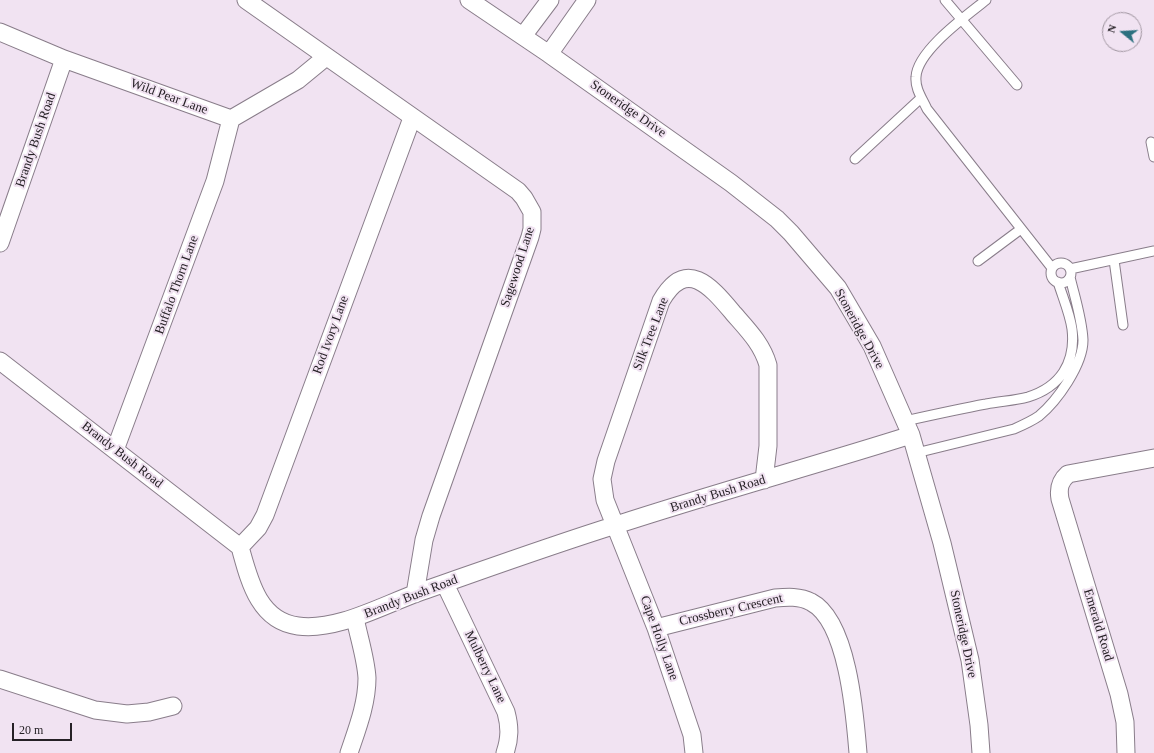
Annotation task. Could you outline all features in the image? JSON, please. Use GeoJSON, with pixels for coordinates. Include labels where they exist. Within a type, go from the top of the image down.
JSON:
{"type":"FeatureCollection","features":[{"type":"Feature","properties":{"kind":"street","name":"Sagewood Lane"},"geometry":{"type":"LineString","coordinates":[[246,0],[518,191],[532,212],[533,222],[530,237],[431,516],[424,540],[415,594]]}},
{"type":"Feature","properties":{"kind":"street","name":"Stoneridge Drive"},"geometry":{"type":"LineString","coordinates":[[469,0],[549,54],[725,178],[791,233],[838,288],[872,346],[908,428],[916,453],[942,543],[970,660],[979,725],[981,753]]}},
{"type":"Feature","properties":{"kind":"street"},"geometry":{"type":"LineString","coordinates":[[523,36],[550,0]]}},
{"type":"Feature","properties":{"kind":"street"},"geometry":{"type":"LineString","coordinates":[[549,54],[587,0]]}},
{"type":"Feature","properties":{"kind":"street","name":"Wild Pear Lane"},"geometry":{"type":"LineString","coordinates":[[1,32],[64,59],[231,119]]}},
{"type":"Feature","properties":{"kind":"street"},"geometry":{"type":"LineString","coordinates":[[231,119],[298,80],[326,57]]}},
{"type":"Feature","properties":{"kind":"street","name":"Brandy Bush Road"},"geometry":{"type":"LineString","coordinates":[[0,243],[64,59]]}},
{"type":"Feature","properties":{"kind":"street","name":"Rod Ivory Lane"},"geometry":{"type":"LineString","coordinates":[[240,547],[258,528],[265,515],[412,118]]}},
{"type":"Feature","properties":{"kind":"street","name":"Buffalo Thorn Lane"},"geometry":{"type":"LineString","coordinates":[[115,450],[215,181],[231,119]]}},
{"type":"Feature","properties":{"kind":"street","name":"Silk Tree Lane"},"geometry":{"type":"LineString","coordinates":[[616,525],[605,500],[602,479],[603,471],[661,301],[666,292],[680,280],[688,278],[696,280],[709,286],[715,291],[750,332],[762,349],[768,365],[768,446],[764,480]]}},
{"type":"Feature","properties":{"kind":"street","name":"Brandy Bush Road"},"geometry":{"type":"LineString","coordinates":[[0,361],[240,547],[250,582],[264,607],[276,618],[292,624],[308,626],[355,618],[415,594],[616,525],[787,473],[908,428]]}},
{"type":"Feature","properties":{"kind":"street"},"geometry":{"type":"LineString","coordinates":[[768,446],[787,473]]}},
{"type":"Feature","properties":{"kind":"street","name":"Emerald Road"},"geometry":{"type":"LineString","coordinates":[[1126,753],[1125,722],[1119,694],[1059,492],[1060,484],[1063,478],[1068,474],[1154,458]]}},
{"type":"Feature","properties":{"kind":"street","name":"Cape Holly Lane"},"geometry":{"type":"LineString","coordinates":[[616,525],[656,628],[692,735],[694,753]]}},
{"type":"Feature","properties":{"kind":"street","name":"Mulberry Lane"},"geometry":{"type":"LineString","coordinates":[[445,584],[506,712],[510,728],[510,737],[505,753]]}},
{"type":"Feature","properties":{"kind":"street","name":"Crossberry Crescent"},"geometry":{"type":"LineString","coordinates":[[656,628],[775,598],[795,597],[812,602],[822,611],[834,626],[838,638],[853,700],[858,753]]}},
{"type":"Feature","properties":{"kind":"street"},"geometry":{"type":"LineString","coordinates":[[349,753],[363,708],[367,683],[355,618]]}},
{"type":"Feature","properties":{"kind":"street"},"geometry":{"type":"LineString","coordinates":[[0,679],[95,710],[127,714],[148,712],[173,706]]}},
{"type":"Feature","properties":{"kind":"lane"},"geometry":{"type":"LineString","coordinates":[[946,0],[1017,85]]}},
{"type":"Feature","properties":{"kind":"lane"},"geometry":{"type":"LineString","coordinates":[[986,0],[932,46],[919,64],[916,76],[917,90],[927,109],[1052,268],[1051,272],[1054,280],[1063,283],[1067,281],[1070,273]]}},
{"type":"Feature","properties":{"kind":"lane"},"geometry":{"type":"LineString","coordinates":[[855,159],[921,98]]}},
{"type":"Feature","properties":{"kind":"lane"},"geometry":{"type":"LineString","coordinates":[[1151,142],[1154,157]]}},
{"type":"Feature","properties":{"kind":"lane"},"geometry":{"type":"LineString","coordinates":[[978,261],[1021,229]]}},
{"type":"Feature","properties":{"kind":"lane"},"geometry":{"type":"LineString","coordinates":[[1070,273],[1114,260],[1154,251]]}},
{"type":"Feature","properties":{"kind":"lane"},"geometry":{"type":"LineString","coordinates":[[1114,260],[1123,325]]}},
{"type":"Feature","properties":{"kind":"lane"},"geometry":{"type":"LineString","coordinates":[[916,453],[1014,429],[1039,416],[1052,403],[1070,377],[1078,362],[1082,351],[1083,341],[1070,273],[1064,263],[1059,262],[1052,268]]}},
{"type":"Feature","properties":{"kind":"lane"},"geometry":{"type":"LineString","coordinates":[[908,428],[987,404],[1028,397],[1044,391],[1056,382],[1064,372],[1071,358],[1072,343],[1072,329],[1058,282]]}}]}
